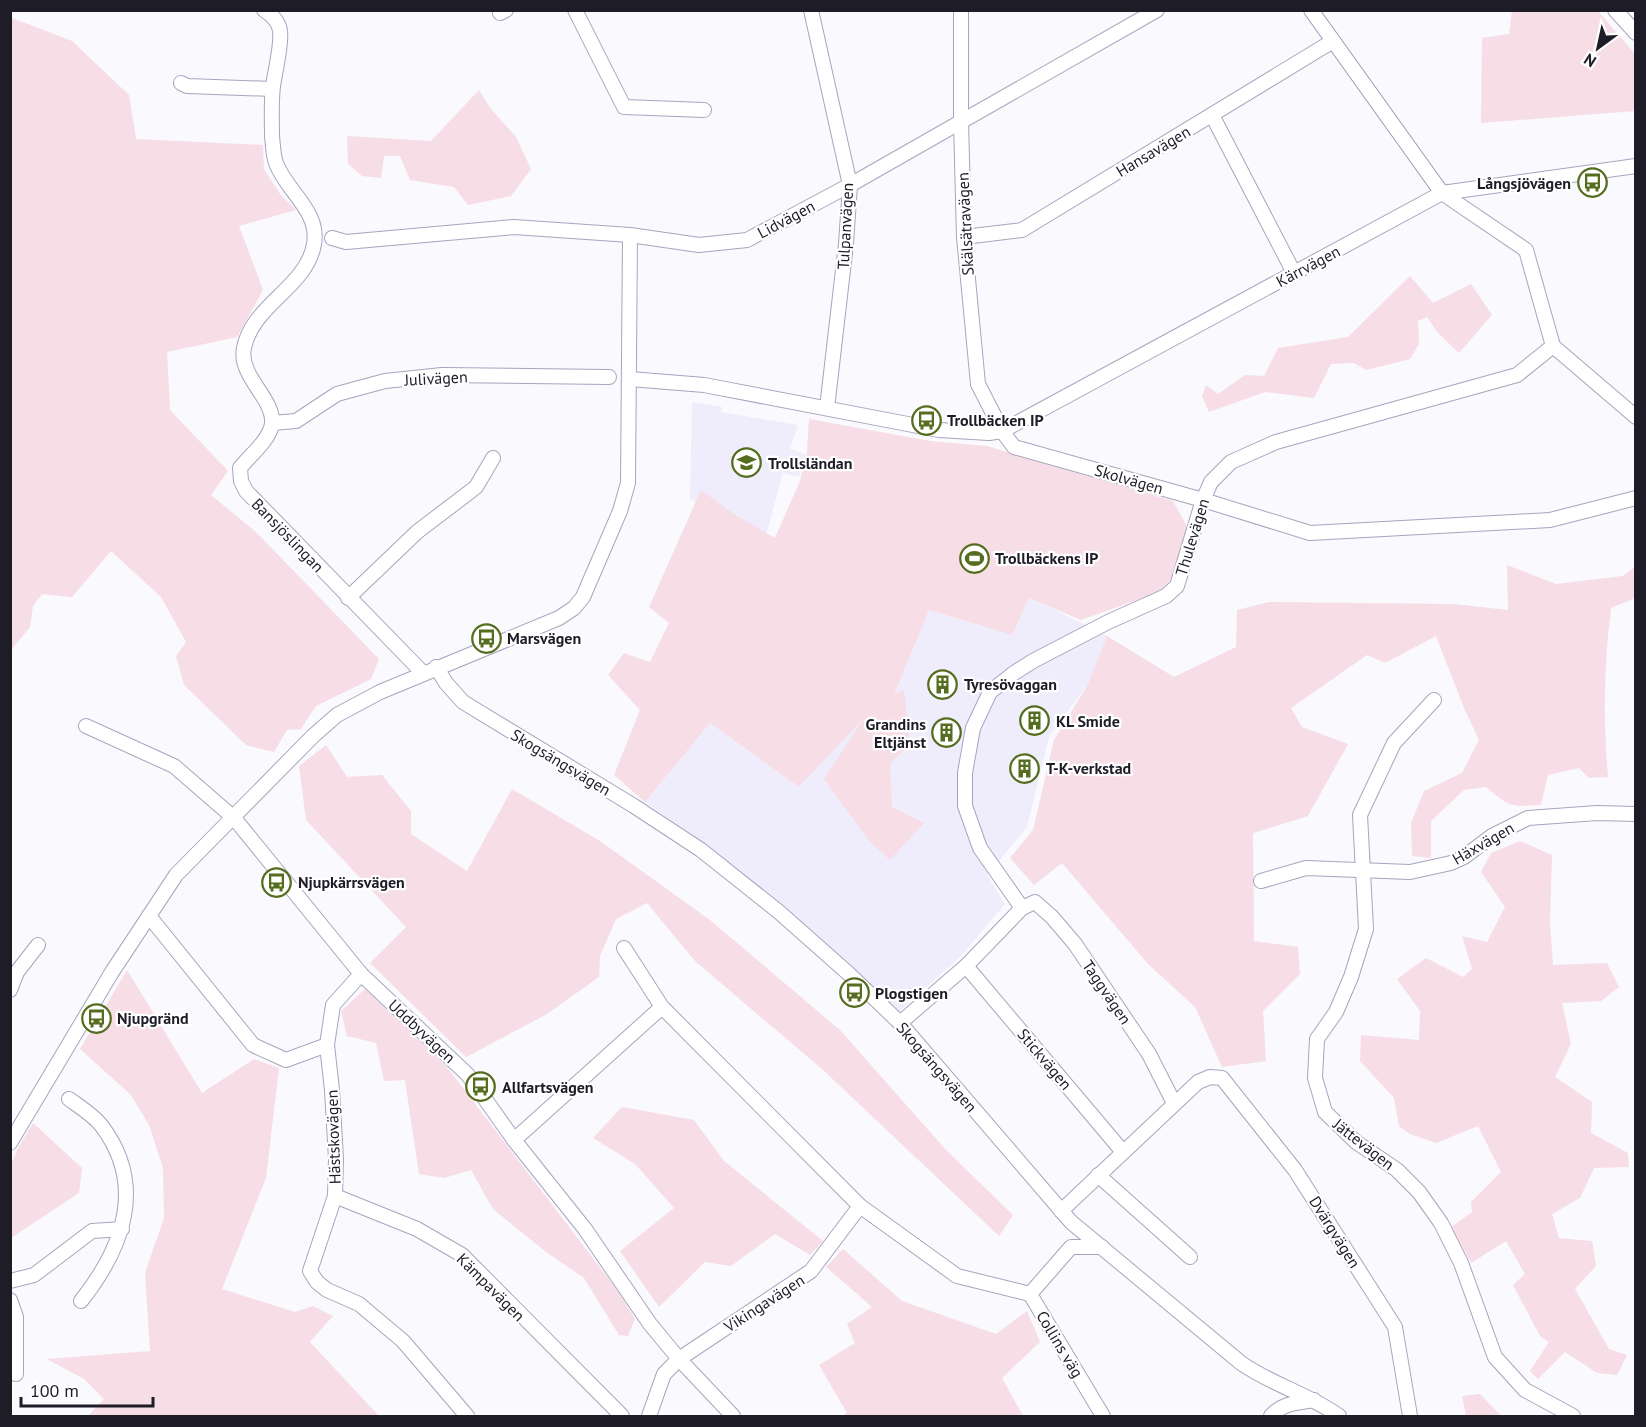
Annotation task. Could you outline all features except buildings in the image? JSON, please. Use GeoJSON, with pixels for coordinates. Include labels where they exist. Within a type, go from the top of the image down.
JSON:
{"type":"FeatureCollection","features":[{"type":"Feature","properties":{"kind":"street"},"geometry":{"type":"LineString","coordinates":[[264,10],[276,20],[281,32],[272,89],[272,137],[275,162],[282,176],[311,216],[315,242],[294,282],[263,313],[249,332],[243,350],[248,373],[268,406],[272,423]]}},
{"type":"Feature","properties":{"kind":"street"},"geometry":{"type":"LineString","coordinates":[[575,10],[624,107],[704,110]]}},
{"type":"Feature","properties":{"kind":"street","name":"Tulpanvägen"},"geometry":{"type":"LineString","coordinates":[[811,10],[850,185],[846,244],[827,408]]}},
{"type":"Feature","properties":{"kind":"street","name":"Skälsätravägen"},"geometry":{"type":"LineString","coordinates":[[961,10],[964,237],[978,384],[1002,430]]}},
{"type":"Feature","properties":{"kind":"street","name":"Lidvägen"},"geometry":{"type":"LineString","coordinates":[[332,238],[346,242],[514,227],[630,235],[699,245],[747,240],[850,185],[1157,10]]}},
{"type":"Feature","properties":{"kind":"street"},"geometry":{"type":"LineString","coordinates":[[1311,10],[1442,193],[1526,250],[1553,346],[1634,413]]}},
{"type":"Feature","properties":{"kind":"street"},"geometry":{"type":"LineString","coordinates":[[1615,10],[1635,33]]}},
{"type":"Feature","properties":{"kind":"street","name":"Hansavägen"},"geometry":{"type":"LineString","coordinates":[[964,237],[1022,230],[1333,41]]}},
{"type":"Feature","properties":{"kind":"street"},"geometry":{"type":"LineString","coordinates":[[181,83],[187,86],[272,89]]}},
{"type":"Feature","properties":{"kind":"street"},"geometry":{"type":"LineString","coordinates":[[1212,115],[1294,273]]}},
{"type":"Feature","properties":{"kind":"street","name":"Kärrvägen"},"geometry":{"type":"LineString","coordinates":[[1002,430],[1442,193],[1635,166]]}},
{"type":"Feature","properties":{"kind":"street"},"geometry":{"type":"LineString","coordinates":[[10,1143],[112,972],[176,875],[313,736],[337,715],[380,692],[559,618],[574,608],[583,597],[620,511],[628,483],[630,235]]}},
{"type":"Feature","properties":{"kind":"street","name":"Thulevägen"},"geometry":{"type":"LineString","coordinates":[[1022,908],[980,848],[965,806],[968,754],[973,728],[990,692],[1024,667],[1108,622],[1166,596],[1177,586],[1203,500],[1211,482],[1232,462],[1267,446],[1516,375],[1553,346]]}},
{"type":"Feature","properties":{"kind":"street","name":"Julivägen"},"geometry":{"type":"LineString","coordinates":[[272,423],[296,421],[337,394],[385,381],[442,375],[609,377]]}},
{"type":"Feature","properties":{"kind":"street"},"geometry":{"type":"LineString","coordinates":[[630,379],[704,386],[939,430],[989,433],[1002,430]]}},
{"type":"Feature","properties":{"kind":"street","name":"Bansjöslingan"},"geometry":{"type":"LineString","coordinates":[[272,423],[265,439],[240,468],[241,481],[246,491],[348,598],[429,670]]}},
{"type":"Feature","properties":{"kind":"street","name":"Skolvägen"},"geometry":{"type":"LineString","coordinates":[[1002,430],[1014,447],[1203,500],[1310,533],[1550,520],[1635,498]]}},
{"type":"Feature","properties":{"kind":"street"},"geometry":{"type":"LineString","coordinates":[[348,598],[417,532],[476,487],[492,458]]}},
{"type":"Feature","properties":{"kind":"street","name":"Skogsängsvägen"},"geometry":{"type":"LineString","coordinates":[[429,670],[446,683],[463,702],[634,806],[701,850],[778,912],[849,974],[900,1023],[1071,1222],[1241,1363],[1267,1379],[1314,1400],[1339,1416]]}},
{"type":"Feature","properties":{"kind":"street","name":"Jättevägen"},"geometry":{"type":"LineString","coordinates":[[1434,700],[1394,743],[1360,815],[1366,929],[1351,977],[1336,1012],[1317,1039],[1315,1078],[1325,1112],[1356,1142],[1397,1170],[1419,1192],[1441,1223],[1461,1263],[1495,1357],[1525,1390],[1573,1416]]}},
{"type":"Feature","properties":{"kind":"street","name":"Uddbyvägen"},"geometry":{"type":"LineString","coordinates":[[86,726],[174,766],[234,818],[361,974],[468,1075],[514,1140],[585,1229],[650,1324],[679,1359],[733,1416]]}},
{"type":"Feature","properties":{"kind":"street","name":"Häxvägen"},"geometry":{"type":"LineString","coordinates":[[1261,881],[1305,868],[1410,872],[1451,863],[1464,857],[1492,836],[1528,818],[1598,813],[1635,814]]}},
{"type":"Feature","properties":{"kind":"street","name":"Taggvägen"},"geometry":{"type":"LineString","coordinates":[[1022,908],[1035,902],[1052,916],[1075,944],[1149,1054],[1174,1104]]}},
{"type":"Feature","properties":{"kind":"street"},"geometry":{"type":"LineString","coordinates":[[900,1023],[966,966],[1022,908]]}},
{"type":"Feature","properties":{"kind":"street"},"geometry":{"type":"LineString","coordinates":[[149,916],[252,1046],[286,1060],[327,1045]]}},
{"type":"Feature","properties":{"kind":"street"},"geometry":{"type":"LineString","coordinates":[[10,990],[17,972],[38,945]]}},
{"type":"Feature","properties":{"kind":"street"},"geometry":{"type":"LineString","coordinates":[[624,948],[662,1007],[860,1206],[957,1276],[1030,1294]]}},
{"type":"Feature","properties":{"kind":"street","name":"Stickvägen"},"geometry":{"type":"LineString","coordinates":[[966,966],[1123,1152]]}},
{"type":"Feature","properties":{"kind":"street","name":"Hästskovägen"},"geometry":{"type":"LineString","coordinates":[[361,974],[333,1005],[327,1045],[336,1159],[335,1196],[310,1271],[317,1282],[327,1290],[359,1305],[403,1341],[467,1416]]}},
{"type":"Feature","properties":{"kind":"street"},"geometry":{"type":"LineString","coordinates":[[514,1140],[662,1007]]}},
{"type":"Feature","properties":{"kind":"street","name":"Dvärgvägen"},"geometry":{"type":"LineString","coordinates":[[1174,1104],[1198,1082],[1210,1077],[1222,1078],[1295,1170],[1395,1327],[1410,1416]]}},
{"type":"Feature","properties":{"kind":"street"},"geometry":{"type":"LineString","coordinates":[[69,1098],[99,1123],[113,1144],[121,1162],[128,1195],[122,1229],[96,1282],[81,1301]]}},
{"type":"Feature","properties":{"kind":"street"},"geometry":{"type":"LineString","coordinates":[[1061,1211],[1174,1104]]}},
{"type":"Feature","properties":{"kind":"street"},"geometry":{"type":"LineString","coordinates":[[1098,1176],[1190,1257]]}},
{"type":"Feature","properties":{"kind":"street","name":"Kämpavägen"},"geometry":{"type":"LineString","coordinates":[[335,1196],[417,1229],[462,1255],[622,1416]]}},
{"type":"Feature","properties":{"kind":"street","name":"Vikingavägen"},"geometry":{"type":"LineString","coordinates":[[679,1359],[812,1271],[860,1206]]}},
{"type":"Feature","properties":{"kind":"street"},"geometry":{"type":"LineString","coordinates":[[1071,1222],[1071,1247],[1102,1247]]}},
{"type":"Feature","properties":{"kind":"street"},"geometry":{"type":"LineString","coordinates":[[10,1281],[34,1275],[92,1231],[122,1229]]}},
{"type":"Feature","properties":{"kind":"street","name":"Collins väg"},"geometry":{"type":"LineString","coordinates":[[1071,1247],[1030,1294],[1103,1416]]}},
{"type":"Feature","properties":{"kind":"street"},"geometry":{"type":"LineString","coordinates":[[10,1300],[16,1317],[16,1374]]}},
{"type":"Feature","properties":{"kind":"street"},"geometry":{"type":"LineString","coordinates":[[649,1416],[664,1374],[679,1359]]}},
{"type":"Feature","properties":{"kind":"street"},"geometry":{"type":"LineString","coordinates":[[1267,1379],[1273,1386],[1274,1413],[1289,1404],[1314,1400]]}},
{"type":"Feature","properties":{"kind":"shaded area"},"geometry":{"type":"Polygon","coordinates":[[[11,10],[12,18],[72,41],[129,95],[136,139],[263,145],[264,169],[280,194],[296,210],[239,226],[263,290],[237,337],[167,352],[170,410],[228,471],[211,495],[256,532],[379,659],[371,679],[316,706],[301,729],[287,730],[274,752],[246,745],[184,685],[176,656],[186,642],[161,597],[111,551],[72,597],[42,594],[33,606],[30,627],[11,650],[11,10]]]}},
{"type":"Feature","properties":{"kind":"shaded area"},"geometry":{"type":"Polygon","coordinates":[[[1512,11],[1598,11],[1635,54],[1635,111],[1481,123],[1482,38],[1509,34],[1512,11]]]}},
{"type":"Feature","properties":{"kind":"shaded area"},"geometry":{"type":"Polygon","coordinates":[[[479,90],[490,108],[516,137],[531,169],[511,196],[468,205],[454,187],[410,180],[400,156],[384,156],[381,178],[362,176],[348,164],[347,136],[431,141],[479,90]]]}},
{"type":"Feature","properties":{"kind":"shaded area"},"geometry":{"type":"Polygon","coordinates":[[[1410,276],[1433,303],[1471,284],[1492,315],[1459,353],[1437,332],[1427,317],[1418,321],[1419,344],[1410,359],[1366,370],[1354,363],[1331,364],[1314,398],[1265,392],[1209,412],[1202,396],[1206,385],[1218,394],[1245,375],[1264,376],[1278,348],[1348,337],[1410,276]]]}},
{"type":"Feature","properties":{"kind":"shaded area","name":"Trollsländan"},"geometry":{"type":"Polygon","coordinates":[[[692,402],[722,407],[721,412],[798,425],[790,449],[806,454],[799,477],[783,473],[766,535],[729,527],[690,499],[692,402]]]}},
{"type":"Feature","properties":{"kind":"shaded area","name":"Trollbäckens IP"},"geometry":{"type":"Polygon","coordinates":[[[809,419],[930,441],[987,446],[1173,501],[1190,532],[1172,578],[1159,592],[1081,620],[1029,598],[1012,635],[929,610],[894,695],[904,689],[910,745],[890,763],[892,807],[924,823],[890,860],[869,841],[824,779],[864,718],[799,787],[710,723],[645,802],[614,775],[640,710],[608,675],[624,653],[650,662],[669,623],[649,607],[701,490],[734,514],[775,538],[800,481],[807,452],[809,419]]]}},
{"type":"Feature","properties":{"kind":"shaded area"},"geometry":{"type":"Polygon","coordinates":[[[1507,565],[1556,584],[1623,576],[1635,567],[1635,598],[1611,608],[1605,692],[1608,777],[1589,778],[1579,768],[1548,775],[1541,805],[1511,804],[1500,799],[1486,787],[1464,790],[1431,821],[1431,858],[1412,856],[1411,823],[1424,791],[1462,773],[1479,740],[1436,636],[1385,663],[1367,655],[1291,708],[1302,727],[1348,744],[1308,816],[1253,833],[1254,941],[1298,947],[1300,974],[1263,1011],[1266,1061],[1222,1067],[1195,1007],[1148,964],[1062,863],[1034,885],[1010,858],[1033,830],[1054,740],[1088,684],[1107,636],[1174,677],[1236,647],[1237,610],[1269,602],[1454,604],[1508,610],[1507,565]]]}},
{"type":"Feature","properties":{"kind":"shaded area"},"geometry":{"type":"Polygon","coordinates":[[[1029,597],[1107,636],[1088,684],[1049,737],[1027,827],[987,875],[1005,904],[960,957],[897,1013],[806,926],[687,831],[645,802],[710,723],[799,787],[869,712],[891,702],[929,610],[1012,635],[1029,597]]]}},
{"type":"Feature","properties":{"kind":"shaded area"},"geometry":{"type":"Polygon","coordinates":[[[326,745],[347,777],[382,775],[411,811],[411,834],[467,871],[512,789],[600,841],[710,920],[840,1030],[946,1150],[1013,1215],[999,1236],[822,1069],[696,962],[647,903],[616,919],[600,956],[599,977],[547,1014],[466,1057],[370,963],[406,927],[306,820],[299,766],[326,745]]]}},
{"type":"Feature","properties":{"kind":"shaded area"},"geometry":{"type":"Polygon","coordinates":[[[1520,841],[1552,855],[1550,923],[1553,965],[1607,963],[1619,987],[1601,1001],[1562,1003],[1571,1044],[1555,1077],[1592,1102],[1591,1133],[1628,1153],[1629,1167],[1594,1168],[1580,1198],[1552,1214],[1559,1238],[1592,1241],[1596,1266],[1575,1289],[1609,1349],[1627,1355],[1617,1375],[1597,1373],[1565,1352],[1538,1379],[1530,1371],[1549,1342],[1540,1336],[1513,1285],[1525,1274],[1506,1241],[1471,1263],[1451,1227],[1472,1212],[1471,1202],[1501,1172],[1478,1126],[1436,1143],[1410,1134],[1399,1126],[1394,1098],[1360,1061],[1361,1035],[1419,1040],[1420,1011],[1397,979],[1426,958],[1463,977],[1472,969],[1462,936],[1487,942],[1505,907],[1481,872],[1491,853],[1520,841]]]}},
{"type":"Feature","properties":{"kind":"shaded area"},"geometry":{"type":"Polygon","coordinates":[[[127,970],[202,1093],[254,1059],[279,1068],[266,1178],[222,1289],[295,1312],[313,1306],[333,1316],[310,1342],[379,1416],[88,1416],[104,1399],[84,1379],[47,1359],[150,1351],[145,1273],[164,1218],[163,1168],[149,1125],[131,1095],[80,1049],[127,970]]]}},
{"type":"Feature","properties":{"kind":"shaded area"},"geometry":{"type":"Polygon","coordinates":[[[365,989],[447,1067],[618,1291],[635,1319],[628,1336],[619,1335],[584,1278],[546,1252],[493,1209],[471,1170],[444,1178],[419,1174],[405,1080],[384,1081],[376,1043],[347,1036],[341,1011],[365,989]]]}},
{"type":"Feature","properties":{"kind":"shaded area"},"geometry":{"type":"Polygon","coordinates":[[[622,1107],[694,1120],[724,1161],[823,1241],[810,1255],[775,1234],[731,1266],[705,1262],[659,1307],[620,1251],[674,1208],[635,1164],[593,1138],[622,1107]]]}},
{"type":"Feature","properties":{"kind":"shaded area"},"geometry":{"type":"Polygon","coordinates":[[[33,1123],[82,1168],[79,1193],[11,1238],[11,1165],[33,1123]]]}},
{"type":"Feature","properties":{"kind":"shaded area"},"geometry":{"type":"Polygon","coordinates":[[[843,1249],[902,1301],[996,1334],[1027,1311],[1040,1342],[1002,1378],[1023,1416],[842,1416],[847,1413],[819,1365],[855,1343],[847,1324],[872,1307],[826,1267],[843,1249]]]}},
{"type":"Feature","properties":{"kind":"shaded area"},"geometry":{"type":"Polygon","coordinates":[[[1480,1394],[1501,1416],[1466,1416],[1462,1396],[1480,1394]]]}},
{"type":"Feature","properties":{"kind":"place","name":"Långsjövägen"},"geometry":{"type":"Point","coordinates":[1592,183]}},
{"type":"Feature","properties":{"kind":"place","name":"Trollbäcken IP"},"geometry":{"type":"Point","coordinates":[926,420]}},
{"type":"Feature","properties":{"kind":"place","name":"Trollsländan"},"geometry":{"type":"Point","coordinates":[747,463]}},
{"type":"Feature","properties":{"kind":"place","name":"Trollbäckens IP"},"geometry":{"type":"Point","coordinates":[974,558]}},
{"type":"Feature","properties":{"kind":"place","name":"Marsvägen"},"geometry":{"type":"Point","coordinates":[486,638]}},
{"type":"Feature","properties":{"kind":"place","name":"Tyresövaggan"},"geometry":{"type":"Point","coordinates":[943,684]}},
{"type":"Feature","properties":{"kind":"place","name":"KL Smide"},"geometry":{"type":"Point","coordinates":[1035,721]}},
{"type":"Feature","properties":{"kind":"place","name":"Grandins Eltjänst"},"geometry":{"type":"Point","coordinates":[947,733]}},
{"type":"Feature","properties":{"kind":"place","name":"T-K-verkstad"},"geometry":{"type":"Point","coordinates":[1025,768]}},
{"type":"Feature","properties":{"kind":"place","name":"Njupkärrsvägen"},"geometry":{"type":"Point","coordinates":[277,882]}},
{"type":"Feature","properties":{"kind":"place","name":"Plogstigen"},"geometry":{"type":"Point","coordinates":[854,993]}},
{"type":"Feature","properties":{"kind":"place","name":"Njupgränd"},"geometry":{"type":"Point","coordinates":[96,1018]}},
{"type":"Feature","properties":{"kind":"place","name":"Allfartsvägen"},"geometry":{"type":"Point","coordinates":[481,1087]}}]}
